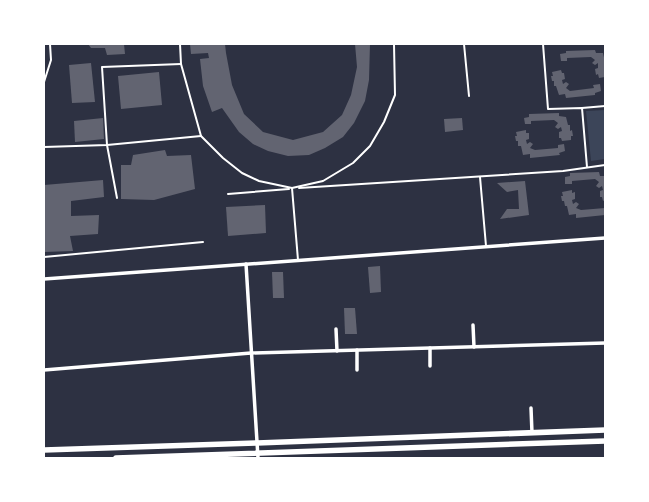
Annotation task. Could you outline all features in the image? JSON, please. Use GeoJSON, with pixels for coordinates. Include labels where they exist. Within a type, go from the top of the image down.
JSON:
{"type":"FeatureCollection","features":[{"type":"Feature","properties":{"kind":"main road"},"geometry":{"type":"LineString","coordinates":[[44,450],[257,444],[605,430]]}},
{"type":"Feature","properties":{"kind":"main road"},"geometry":{"type":"LineString","coordinates":[[116,458],[258,456],[605,441]]}},
{"type":"Feature","properties":{"kind":"street"},"geometry":{"type":"LineString","coordinates":[[44,279],[605,238]]}},
{"type":"Feature","properties":{"kind":"street"},"geometry":{"type":"LineString","coordinates":[[246,264],[258,456]]}},
{"type":"Feature","properties":{"kind":"street"},"geometry":{"type":"LineString","coordinates":[[473,325],[474,347]]}},
{"type":"Feature","properties":{"kind":"street"},"geometry":{"type":"LineString","coordinates":[[336,329],[337,351]]}},
{"type":"Feature","properties":{"kind":"street"},"geometry":{"type":"LineString","coordinates":[[44,370],[251,353],[605,343]]}},
{"type":"Feature","properties":{"kind":"street"},"geometry":{"type":"LineString","coordinates":[[430,348],[430,366]]}},
{"type":"Feature","properties":{"kind":"street"},"geometry":{"type":"LineString","coordinates":[[357,350],[357,370]]}},
{"type":"Feature","properties":{"kind":"street"},"geometry":{"type":"LineString","coordinates":[[531,408],[532,433]]}},
{"type":"Feature","properties":{"kind":"lane"},"geometry":{"type":"LineString","coordinates":[[44,82],[51,60],[50,44]]}},
{"type":"Feature","properties":{"kind":"lane"},"geometry":{"type":"LineString","coordinates":[[180,44],[181,64],[201,136],[223,158],[242,173],[259,181],[292,188],[323,181],[353,163],[370,146],[384,122],[394,95],[394,44]]}},
{"type":"Feature","properties":{"kind":"lane"},"geometry":{"type":"LineString","coordinates":[[464,44],[468,96]]}},
{"type":"Feature","properties":{"kind":"lane"},"geometry":{"type":"LineString","coordinates":[[543,44],[548,109],[605,106]]}},
{"type":"Feature","properties":{"kind":"lane"},"geometry":{"type":"LineString","coordinates":[[117,198],[107,145],[102,67],[181,64]]}},
{"type":"Feature","properties":{"kind":"lane"},"geometry":{"type":"LineString","coordinates":[[582,108],[587,167]]}},
{"type":"Feature","properties":{"kind":"lane"},"geometry":{"type":"LineString","coordinates":[[44,147],[107,145],[201,136]]}},
{"type":"Feature","properties":{"kind":"lane"},"geometry":{"type":"LineString","coordinates":[[228,194],[292,188],[563,171],[605,165]]}},
{"type":"Feature","properties":{"kind":"lane"},"geometry":{"type":"LineString","coordinates":[[480,177],[486,246]]}},
{"type":"Feature","properties":{"kind":"lane"},"geometry":{"type":"LineString","coordinates":[[292,188],[298,260]]}},
{"type":"Feature","properties":{"kind":"lane"},"geometry":{"type":"LineString","coordinates":[[44,257],[203,242]]}},
{"type":"Feature","properties":{"kind":"shaded area"},"geometry":{"type":"Polygon","coordinates":[[[605,110],[605,159],[591,161],[586,111],[605,110]]]}},
{"type":"Feature","properties":{"kind":"building"},"geometry":{"type":"Polygon","coordinates":[[[88,44],[124,44],[125,54],[107,55],[105,48],[91,48],[88,44]]]}},
{"type":"Feature","properties":{"kind":"building"},"geometry":{"type":"Polygon","coordinates":[[[190,44],[225,44],[232,85],[244,114],[263,132],[293,140],[323,132],[342,115],[351,95],[357,67],[355,44],[370,44],[369,80],[365,101],[354,123],[343,137],[325,148],[309,155],[288,156],[268,151],[253,144],[239,132],[222,108],[212,112],[203,86],[200,59],[209,58],[208,53],[191,54],[190,44]]]}},
{"type":"Feature","properties":{"kind":"building"},"geometry":{"type":"Polygon","coordinates":[[[595,50],[596,53],[603,53],[605,62],[605,77],[599,78],[598,74],[596,75],[595,69],[598,68],[598,63],[595,65],[592,63],[595,60],[591,57],[567,58],[567,61],[561,61],[560,54],[566,53],[566,51],[595,50]]]}},
{"type":"Feature","properties":{"kind":"building"},"geometry":{"type":"Polygon","coordinates":[[[91,63],[95,102],[72,103],[69,65],[91,63]]]}},
{"type":"Feature","properties":{"kind":"building"},"geometry":{"type":"Polygon","coordinates":[[[561,70],[562,73],[564,73],[565,79],[562,80],[563,84],[566,82],[569,84],[566,88],[570,91],[594,88],[593,85],[600,84],[601,91],[595,93],[595,95],[566,98],[565,94],[559,95],[551,76],[553,76],[552,72],[561,70]]]}},
{"type":"Feature","properties":{"kind":"building"},"geometry":{"type":"Polygon","coordinates":[[[159,72],[162,105],[121,109],[118,76],[159,72]]]}},
{"type":"Feature","properties":{"kind":"building"},"geometry":{"type":"Polygon","coordinates":[[[559,113],[559,116],[566,117],[568,125],[570,125],[570,131],[572,130],[573,136],[571,136],[571,140],[562,141],[561,138],[559,138],[559,132],[562,131],[561,127],[558,129],[555,127],[558,123],[554,120],[531,121],[531,124],[525,124],[524,118],[529,117],[529,114],[559,113]]]}},
{"type":"Feature","properties":{"kind":"building"},"geometry":{"type":"Polygon","coordinates":[[[103,118],[104,139],[75,142],[74,121],[103,118]]]}},
{"type":"Feature","properties":{"kind":"building"},"geometry":{"type":"Polygon","coordinates":[[[462,118],[463,130],[445,132],[444,119],[462,118]]]}},
{"type":"Feature","properties":{"kind":"building"},"geometry":{"type":"Polygon","coordinates":[[[526,130],[526,133],[529,133],[529,139],[526,140],[527,144],[530,142],[533,144],[530,148],[535,150],[558,148],[558,145],[564,144],[565,151],[559,153],[560,155],[530,158],[530,154],[523,155],[521,146],[518,146],[518,141],[516,141],[515,136],[517,136],[516,132],[526,130]]]}},
{"type":"Feature","properties":{"kind":"building"},"geometry":{"type":"Polygon","coordinates":[[[165,150],[167,156],[191,155],[195,189],[154,200],[121,199],[121,165],[131,165],[133,155],[165,150]]]}},
{"type":"Feature","properties":{"kind":"building"},"geometry":{"type":"Polygon","coordinates":[[[599,172],[600,176],[605,176],[605,200],[603,201],[602,197],[600,197],[600,191],[603,190],[602,186],[599,188],[596,186],[599,182],[595,179],[572,181],[572,184],[565,184],[565,177],[570,176],[570,173],[599,172]]]}},
{"type":"Feature","properties":{"kind":"building"},"geometry":{"type":"Polygon","coordinates":[[[103,180],[104,197],[71,201],[71,216],[99,215],[98,234],[70,236],[73,251],[44,252],[44,185],[103,180]]]}},
{"type":"Feature","properties":{"kind":"building"},"geometry":{"type":"Polygon","coordinates":[[[525,181],[529,215],[500,219],[507,209],[519,209],[518,190],[507,192],[497,183],[525,181]]]}},
{"type":"Feature","properties":{"kind":"building"},"geometry":{"type":"Polygon","coordinates":[[[572,190],[572,193],[575,192],[575,199],[572,200],[573,204],[576,202],[579,204],[576,208],[581,210],[605,208],[605,215],[576,218],[576,214],[569,215],[567,206],[565,206],[564,201],[562,201],[561,196],[563,196],[562,192],[572,190]]]}},
{"type":"Feature","properties":{"kind":"building"},"geometry":{"type":"Polygon","coordinates":[[[265,205],[266,233],[228,236],[226,207],[265,205]]]}},
{"type":"Feature","properties":{"kind":"building"},"geometry":{"type":"Polygon","coordinates":[[[380,266],[381,292],[370,293],[368,267],[380,266]]]}},
{"type":"Feature","properties":{"kind":"building"},"geometry":{"type":"Polygon","coordinates":[[[272,272],[283,272],[284,298],[273,298],[272,272]]]}},
{"type":"Feature","properties":{"kind":"building"},"geometry":{"type":"Polygon","coordinates":[[[344,308],[355,308],[357,334],[345,334],[344,308]]]}}]}
